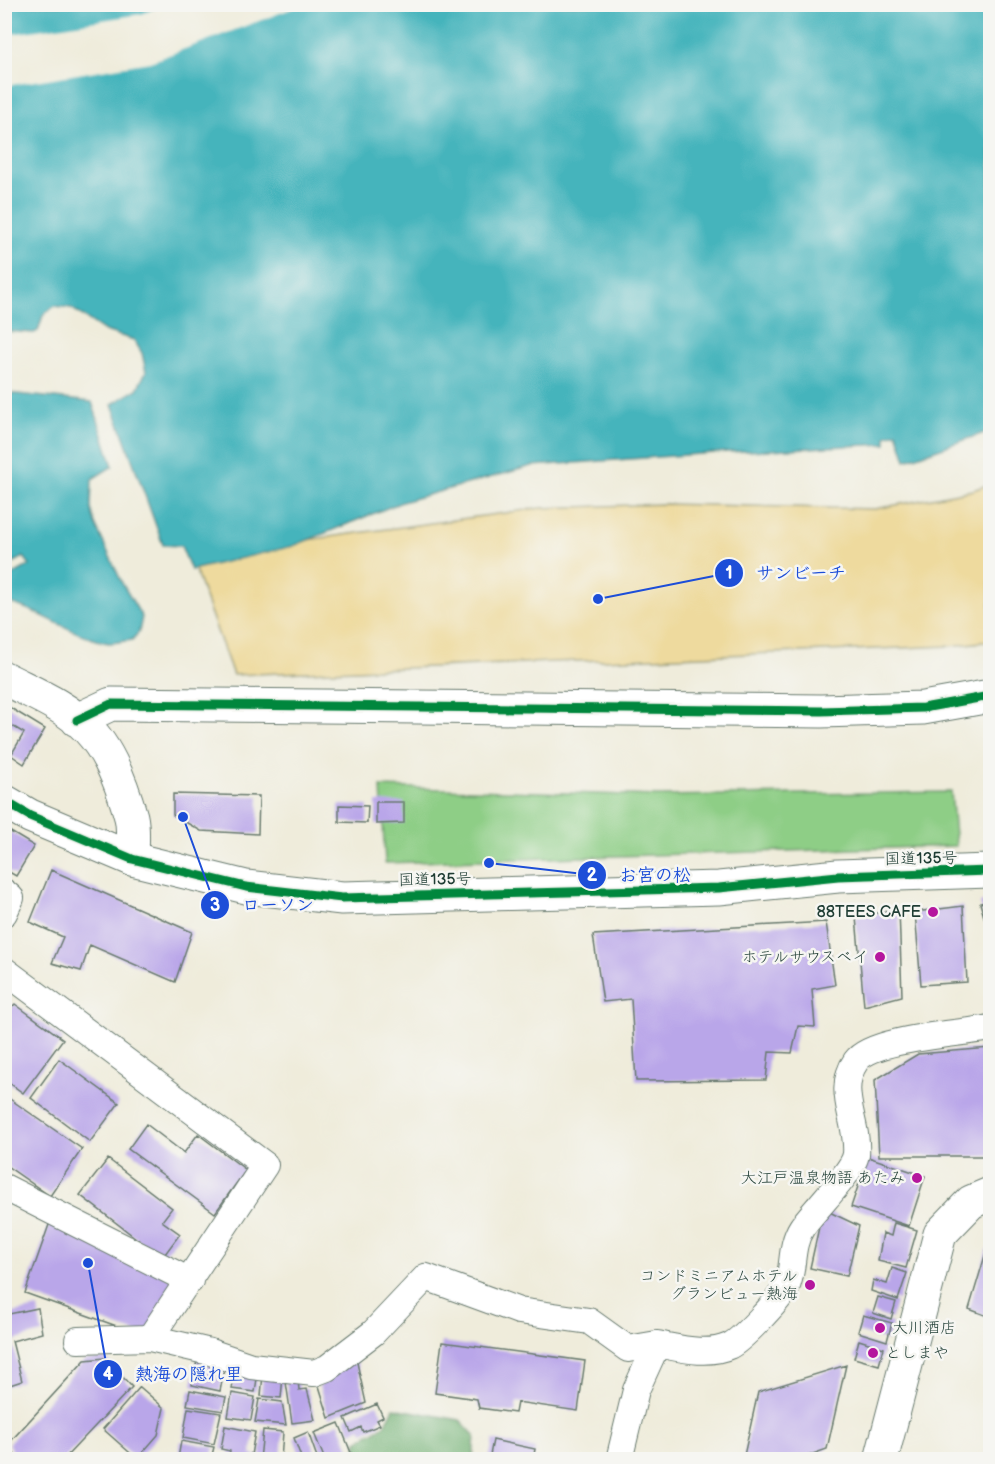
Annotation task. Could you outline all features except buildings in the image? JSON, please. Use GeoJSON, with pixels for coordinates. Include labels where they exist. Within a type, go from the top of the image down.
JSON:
{"type":"FeatureCollection","features":[{"type":"Feature","properties":{"kind":"main road"},"geometry":{"type":"LineString","coordinates":[[4,678],[59,706],[77,720],[98,742],[112,768],[131,819],[132,859]]}},
{"type":"Feature","properties":{"kind":"main road"},"geometry":{"type":"LineString","coordinates":[[77,720],[111,704],[821,711],[923,708],[990,696]]}},
{"type":"Feature","properties":{"kind":"main road","name":"国道135号"},"geometry":{"type":"LineString","coordinates":[[4,801],[30,816],[132,859],[246,887],[342,898],[719,888],[838,876],[990,871]]}},
{"type":"Feature","properties":{"kind":"main road"},"geometry":{"type":"LineString","coordinates":[[881,1460],[940,1234],[971,1202],[990,1194]]}},
{"type":"Feature","properties":{"kind":"street"},"geometry":{"type":"LineString","coordinates":[[4,892],[12,898],[4,913]]}},
{"type":"Feature","properties":{"kind":"street"},"geometry":{"type":"LineString","coordinates":[[4,970],[265,1166],[150,1338]]}},
{"type":"Feature","properties":{"kind":"street"},"geometry":{"type":"LineString","coordinates":[[78,1340],[150,1338],[210,1352],[251,1366],[314,1373],[327,1368],[373,1333],[426,1277],[519,1311],[589,1321],[627,1349],[657,1344],[699,1351],[729,1346],[760,1318],[787,1287],[793,1247],[801,1228],[847,1171],[856,1155],[846,1087],[856,1060],[886,1044],[990,1028]]}},
{"type":"Feature","properties":{"kind":"street"},"geometry":{"type":"LineString","coordinates":[[4,1187],[190,1281]]}},
{"type":"Feature","properties":{"kind":"street"},"geometry":{"type":"LineString","coordinates":[[619,1460],[636,1390],[657,1344]]}},
{"type":"Feature","properties":{"kind":"green space"},"geometry":{"type":"Polygon","coordinates":[[[381,787],[657,796],[951,792],[956,846],[385,863],[381,787]]]}},
{"type":"Feature","properties":{"kind":"green space"},"geometry":{"type":"Polygon","coordinates":[[[394,1408],[460,1420],[475,1436],[473,1459],[361,1459],[356,1455],[357,1441],[385,1425],[394,1408]]]}},
{"type":"Feature","properties":{"kind":"sand"},"geometry":{"type":"Polygon","coordinates":[[[990,484],[990,641],[951,646],[233,675],[190,556],[541,508],[665,504],[875,509],[973,490],[990,484]]]}},
{"type":"Feature","properties":{"kind":"water"},"geometry":{"type":"Polygon","coordinates":[[[4,5],[990,5],[990,431],[906,460],[897,432],[886,436],[886,444],[728,452],[532,466],[402,502],[293,546],[191,570],[181,546],[163,545],[112,404],[137,389],[146,372],[142,353],[134,340],[105,331],[71,308],[55,306],[43,315],[38,331],[34,333],[5,331],[4,5]]]}},
{"type":"Feature","properties":{"kind":"water"},"geometry":{"type":"Polygon","coordinates":[[[8,393],[92,402],[113,466],[92,479],[91,508],[95,524],[123,585],[142,617],[139,632],[132,640],[109,643],[97,640],[5,602],[5,579],[30,565],[24,557],[5,567],[4,420],[8,412],[8,393]]]}},
{"type":"Feature","properties":{"kind":"pier"},"geometry":{"type":"Polygon","coordinates":[[[166,4],[301,5],[150,62],[5,86],[5,35],[142,14],[166,4]]]}},
{"type":"Feature","properties":{"kind":"cycle path"},"geometry":{"type":"LineString","coordinates":[[77,720],[111,704],[821,711],[923,708],[990,696]]}},
{"type":"Feature","properties":{"kind":"cycle path"},"geometry":{"type":"LineString","coordinates":[[4,801],[30,816],[132,859],[246,887],[342,898],[719,888],[838,876],[990,871]]}},
{"type":"Feature","properties":{"kind":"place","name":"サンビーチ"},"geometry":{"type":"Point","coordinates":[598,599]}},
{"type":"Feature","properties":{"kind":"place","name":"ローソン"},"geometry":{"type":"Point","coordinates":[183,817]}},
{"type":"Feature","properties":{"kind":"place","name":"お宮の松"},"geometry":{"type":"Point","coordinates":[489,863]}},
{"type":"Feature","properties":{"kind":"place","name":"88TEES CAFE"},"geometry":{"type":"Point","coordinates":[933,912]}},
{"type":"Feature","properties":{"kind":"place","name":"ホテルサウスベイ"},"geometry":{"type":"Point","coordinates":[880,957]}},
{"type":"Feature","properties":{"kind":"place","name":"大江戸温泉物語 あたみ"},"geometry":{"type":"Point","coordinates":[917,1178]}},
{"type":"Feature","properties":{"kind":"place","name":"熱海の隠れ里"},"geometry":{"type":"Point","coordinates":[88,1263]}},
{"type":"Feature","properties":{"kind":"place","name":"コンドミニアムホテル グランビュー熱海"},"geometry":{"type":"Point","coordinates":[810,1285]}},
{"type":"Feature","properties":{"kind":"place","name":"大川酒店"},"geometry":{"type":"Point","coordinates":[880,1328]}},
{"type":"Feature","properties":{"kind":"place","name":"としまや"},"geometry":{"type":"Point","coordinates":[873,1353]}}]}
